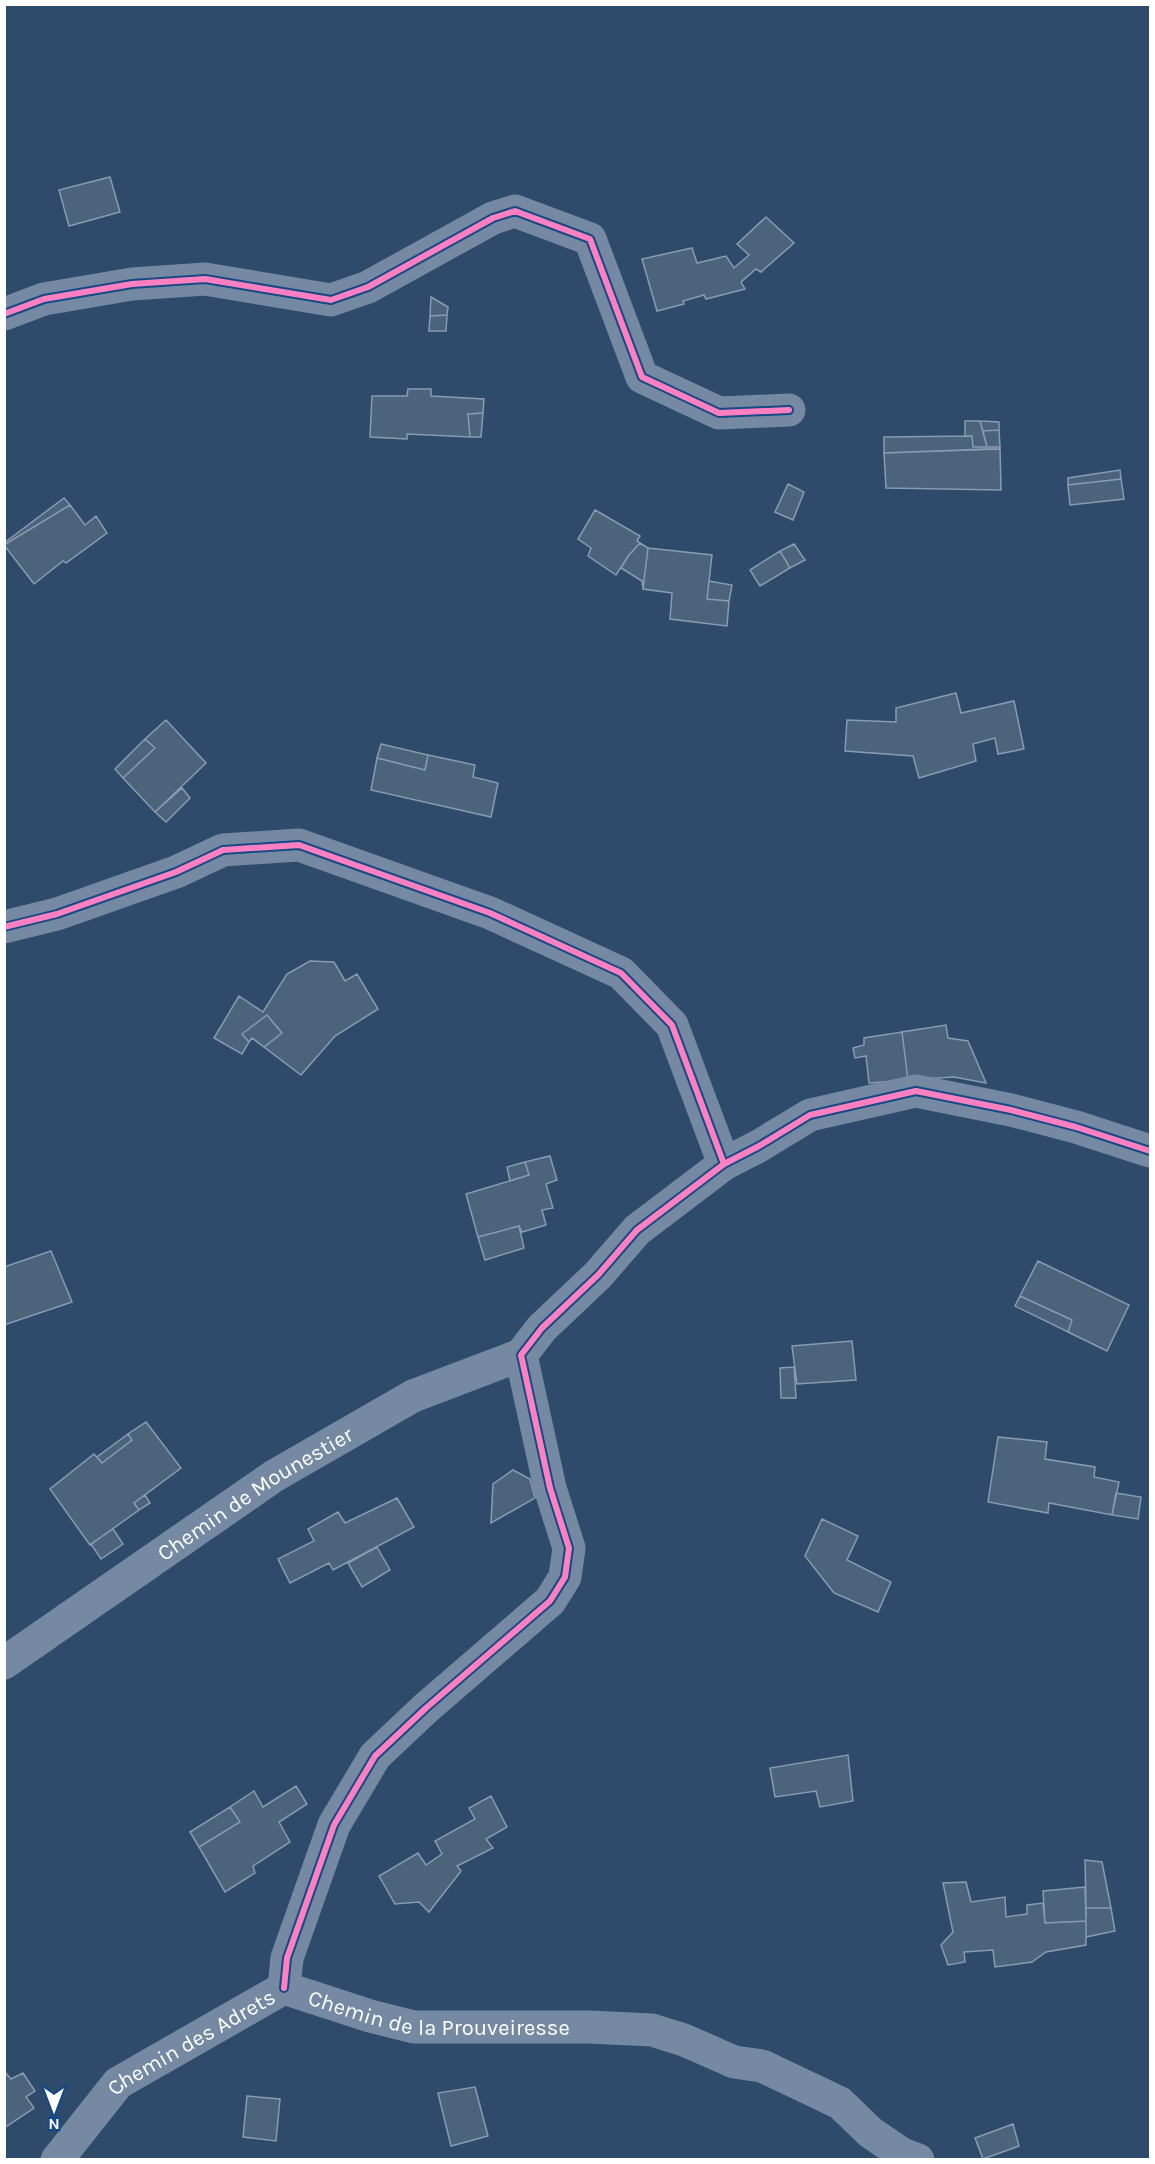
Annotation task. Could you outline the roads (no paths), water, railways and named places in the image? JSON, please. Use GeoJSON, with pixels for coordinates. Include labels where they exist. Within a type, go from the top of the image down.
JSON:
{"type":"FeatureCollection","features":[{"type":"Feature","properties":{"kind":"street"},"geometry":{"type":"LineString","coordinates":[[4,314],[55,297],[132,284],[205,279],[331,300],[368,287],[493,218],[515,211],[590,239],[642,377],[719,413],[789,410]]}},
{"type":"Feature","properties":{"kind":"street"},"geometry":{"type":"LineString","coordinates":[[4,927],[57,914],[176,872],[223,850],[299,845],[490,913],[621,972],[672,1025],[724,1164]]}},
{"type":"Feature","properties":{"kind":"street"},"geometry":{"type":"LineString","coordinates":[[521,1355],[542,1328],[598,1275],[638,1230],[724,1164],[810,1115],[916,1091],[1022,1113],[1150,1151]]}},
{"type":"Feature","properties":{"kind":"street","name":"Chemin de Mounestier"},"geometry":{"type":"LineString","coordinates":[[4,1663],[274,1476],[413,1395],[521,1355]]}},
{"type":"Feature","properties":{"kind":"street","name":"Chemin de la Prouveiresse"},"geometry":{"type":"LineString","coordinates":[[521,1355],[550,1488],[569,1548],[565,1577],[550,1601],[426,1708],[375,1756],[334,1825],[287,1958],[284,1988],[370,2016],[414,2026],[589,2027],[652,2030],[684,2040],[734,2062],[762,2066],[820,2093],[840,2103],[870,2132],[903,2154],[918,2160]]}},
{"type":"Feature","properties":{"kind":"street","name":"Chemin des Adrets"},"geometry":{"type":"LineString","coordinates":[[57,2160],[118,2083],[284,1988]]}}]}
